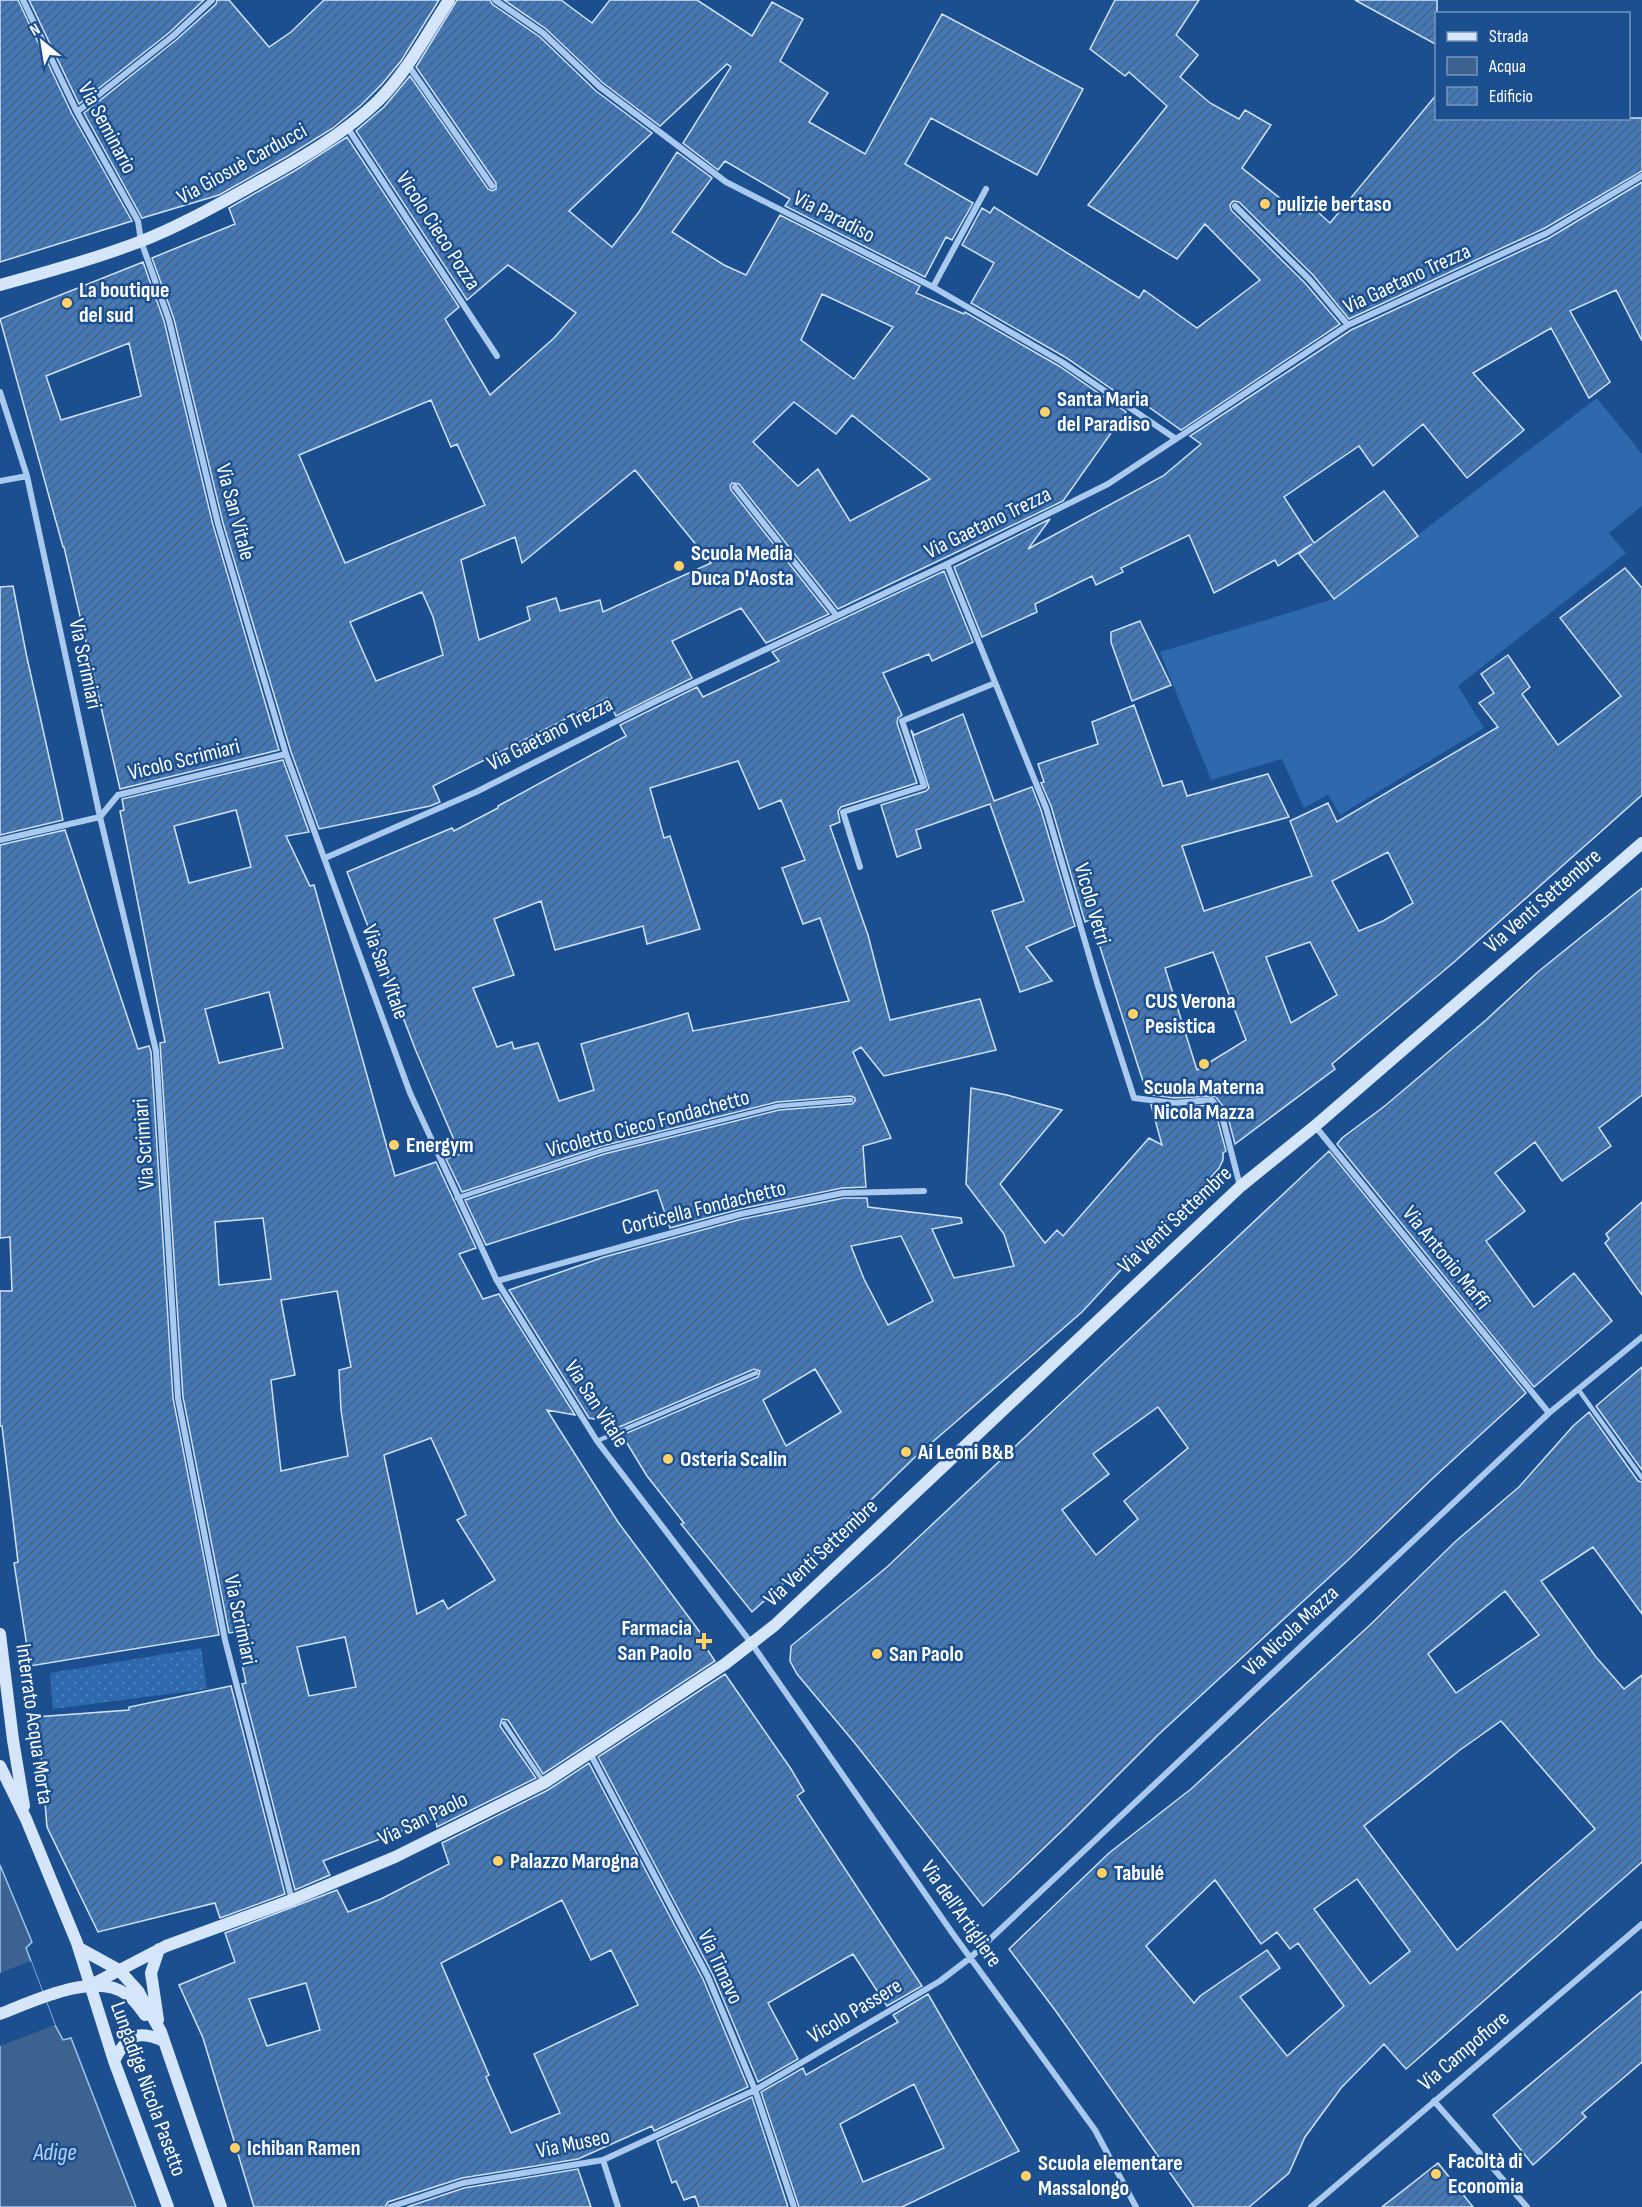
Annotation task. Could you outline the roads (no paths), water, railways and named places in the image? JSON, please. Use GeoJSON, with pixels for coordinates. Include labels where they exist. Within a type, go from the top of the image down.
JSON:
{"type":"FeatureCollection","features":[{"type":"Feature","properties":{"kind":"street","name":"Via Seminario"},"geometry":{"type":"LineString","coordinates":[[23,0],[76,112],[138,221],[141,241]]}},
{"type":"Feature","properties":{"kind":"street"},"geometry":{"type":"LineString","coordinates":[[76,112],[173,36],[212,0]]}},
{"type":"Feature","properties":{"kind":"street","name":"Via Giosuè Carducci"},"geometry":{"type":"LineString","coordinates":[[0,285],[141,241],[291,164],[348,127],[378,101],[402,75],[449,0]]}},
{"type":"Feature","properties":{"kind":"street","name":"Via Paradiso"},"geometry":{"type":"LineString","coordinates":[[495,0],[543,33],[600,87],[726,183],[933,287],[1062,362],[1176,439]]}},
{"type":"Feature","properties":{"kind":"street"},"geometry":{"type":"LineString","coordinates":[[408,65],[492,186]]}},
{"type":"Feature","properties":{"kind":"street","name":"Vicolo Cieco Pozza"},"geometry":{"type":"LineString","coordinates":[[348,127],[497,356]]}},
{"type":"Feature","properties":{"kind":"street","name":"Via Gaetano Trezza"},"geometry":{"type":"LineString","coordinates":[[325,858],[476,792],[656,701],[947,564],[1108,484],[1348,326],[1547,233],[1642,176]]}},
{"type":"Feature","properties":{"kind":"street"},"geometry":{"type":"LineString","coordinates":[[933,287],[987,189]]}},
{"type":"Feature","properties":{"kind":"street"},"geometry":{"type":"LineString","coordinates":[[1235,206],[1309,279],[1348,326]]}},
{"type":"Feature","properties":{"kind":"street","name":"Via San Vitale"},"geometry":{"type":"LineString","coordinates":[[141,241],[169,320],[218,524],[286,754],[410,1093],[497,1281],[597,1441],[752,1644]]}},
{"type":"Feature","properties":{"kind":"street","name":"Via Scrimiari"},"geometry":{"type":"LineString","coordinates":[[0,392],[27,476],[100,817],[156,1051],[178,1398],[225,1640],[292,1900]]}},
{"type":"Feature","properties":{"kind":"street"},"geometry":{"type":"LineString","coordinates":[[0,481],[27,476]]}},
{"type":"Feature","properties":{"kind":"street"},"geometry":{"type":"LineString","coordinates":[[735,487],[837,616]]}},
{"type":"Feature","properties":{"kind":"street","name":"Vicolo Vetri"},"geometry":{"type":"LineString","coordinates":[[947,564],[1046,808],[1098,986],[1134,1098],[1174,1103],[1212,1100],[1221,1112],[1241,1186]]}},
{"type":"Feature","properties":{"kind":"street"},"geometry":{"type":"LineString","coordinates":[[860,867],[843,812],[924,786],[902,721],[995,683]]}},
{"type":"Feature","properties":{"kind":"street","name":"Vicolo Scrimiari"},"geometry":{"type":"LineString","coordinates":[[100,817],[118,795],[286,754]]}},
{"type":"Feature","properties":{"kind":"street"},"geometry":{"type":"LineString","coordinates":[[0,840],[100,817]]}},
{"type":"Feature","properties":{"kind":"street","name":"Via Venti Settembre"},"geometry":{"type":"LineString","coordinates":[[752,1644],[775,1625],[1241,1186],[1316,1126],[1642,843]]}},
{"type":"Feature","properties":{"kind":"street","name":"Via Antonio Maffi"},"geometry":{"type":"LineString","coordinates":[[1316,1126],[1549,1413]]}},
{"type":"Feature","properties":{"kind":"street","name":"Corticella Fondachetto"},"geometry":{"type":"LineString","coordinates":[[497,1281],[753,1212],[843,1193],[924,1191]]}},
{"type":"Feature","properties":{"kind":"street","name":"Via Nicola Mazza"},"geometry":{"type":"LineString","coordinates":[[970,1958],[1549,1413],[1642,1337]]}},
{"type":"Feature","properties":{"kind":"street","name":"Interrato Acqua Morta"},"geometry":{"type":"LineString","coordinates":[[0,1634],[13,1740],[26,1819]]}},
{"type":"Feature","properties":{"kind":"street","name":"Via San Paolo"},"geometry":{"type":"LineString","coordinates":[[89,1986],[159,1949],[292,1900],[395,1857],[544,1783],[752,1644]]}},
{"type":"Feature","properties":{"kind":"street","name":"Via dell'Artigliere"},"geometry":{"type":"LineString","coordinates":[[752,1644],[970,1958],[1095,2130],[1137,2207]]}},
{"type":"Feature","properties":{"kind":"street","name":"Via Timavo"},"geometry":{"type":"LineString","coordinates":[[590,1752],[708,1977],[755,2090],[794,2207]]}},
{"type":"Feature","properties":{"kind":"street"},"geometry":{"type":"LineString","coordinates":[[0,1766],[26,1819]]}},
{"type":"Feature","properties":{"kind":"street","name":"Lungadige Nicola Pasetto"},"geometry":{"type":"LineString","coordinates":[[26,1819],[79,1948],[114,2061],[168,2207]]}},
{"type":"Feature","properties":{"kind":"street","name":"Via Campofiore"},"geometry":{"type":"LineString","coordinates":[[1311,2207],[1642,1924]]}},
{"type":"Feature","properties":{"kind":"street"},"geometry":{"type":"LineString","coordinates":[[79,1948],[119,1970],[138,1991],[162,2037],[221,2207]]}},
{"type":"Feature","properties":{"kind":"street"},"geometry":{"type":"LineString","coordinates":[[159,1949],[152,1972],[162,2037]]}},
{"type":"Feature","properties":{"kind":"street","name":"Vicolo Passere"},"geometry":{"type":"LineString","coordinates":[[755,2090],[940,1981],[970,1958]]}},
{"type":"Feature","properties":{"kind":"street"},"geometry":{"type":"LineString","coordinates":[[0,2014],[46,1997],[89,1986],[112,1987],[126,1994],[162,2037]]}},
{"type":"Feature","properties":{"kind":"street"},"geometry":{"type":"LineString","coordinates":[[114,2061],[131,2036],[147,2034],[162,2037]]}},
{"type":"Feature","properties":{"kind":"street","name":"Via Museo"},"geometry":{"type":"LineString","coordinates":[[390,2207],[463,2183],[603,2160],[755,2090]]}},
{"type":"Feature","properties":{"kind":"street"},"geometry":{"type":"LineString","coordinates":[[1434,2101],[1527,2207]]}},
{"type":"Feature","properties":{"kind":"street"},"geometry":{"type":"LineString","coordinates":[[603,2160],[618,2207]]}},
{"type":"Feature","properties":{"kind":"lane","name":"Vicoletto Cieco Fondachetto"},"geometry":{"type":"LineString","coordinates":[[458,1198],[603,1150],[767,1109],[851,1100]]}},
{"type":"Feature","properties":{"kind":"lane"},"geometry":{"type":"LineString","coordinates":[[597,1441],[756,1373]]}},
{"type":"Feature","properties":{"kind":"lane"},"geometry":{"type":"LineString","coordinates":[[1578,1389],[1642,1478]]}},
{"type":"Feature","properties":{"kind":"lane"},"geometry":{"type":"LineString","coordinates":[[504,1723],[544,1783]]}},
{"type":"Feature","properties":{"kind":"water","name":"Adige"},"geometry":{"type":"Polygon","coordinates":[[[0,1865],[32,1942],[26,1948],[55,2025],[63,2040],[71,2038],[136,2207],[0,2207],[0,1865]]]}},
{"type":"Feature","properties":{"kind":"place","name":"pulizie bertaso"},"geometry":{"type":"Point","coordinates":[1265,204]}},
{"type":"Feature","properties":{"kind":"place","name":"La boutique del sud"},"geometry":{"type":"Point","coordinates":[67,303]}},
{"type":"Feature","properties":{"kind":"place","name":"Santa Maria del Paradiso"},"geometry":{"type":"Point","coordinates":[1045,412]}},
{"type":"Feature","properties":{"kind":"place","name":"Scuola Media Duca D'Aosta"},"geometry":{"type":"Point","coordinates":[679,566]}},
{"type":"Feature","properties":{"kind":"place","name":"CUS Verona Pesistica"},"geometry":{"type":"Point","coordinates":[1133,1014]}},
{"type":"Feature","properties":{"kind":"place","name":"Scuola Materna Nicola Mazza"},"geometry":{"type":"Point","coordinates":[1204,1064]}},
{"type":"Feature","properties":{"kind":"place","name":"Energym"},"geometry":{"type":"Point","coordinates":[394,1145]}},
{"type":"Feature","properties":{"kind":"place","name":"Ai Leoni B&B"},"geometry":{"type":"Point","coordinates":[906,1452]}},
{"type":"Feature","properties":{"kind":"place","name":"Osteria Scalin"},"geometry":{"type":"Point","coordinates":[668,1459]}},
{"type":"Feature","properties":{"kind":"place","name":"Farmacia San Paolo"},"geometry":{"type":"Point","coordinates":[704,1641]}},
{"type":"Feature","properties":{"kind":"place","name":"San Paolo"},"geometry":{"type":"Point","coordinates":[877,1654]}},
{"type":"Feature","properties":{"kind":"place","name":"Palazzo Marogna"},"geometry":{"type":"Point","coordinates":[498,1861]}},
{"type":"Feature","properties":{"kind":"place","name":"Tabulé"},"geometry":{"type":"Point","coordinates":[1102,1873]}},
{"type":"Feature","properties":{"kind":"place","name":"Ichiban Ramen"},"geometry":{"type":"Point","coordinates":[235,2148]}},
{"type":"Feature","properties":{"kind":"place","name":"Facoltà di Economia"},"geometry":{"type":"Point","coordinates":[1436,2174]}},
{"type":"Feature","properties":{"kind":"place","name":"Scuola elementare Massalongo"},"geometry":{"type":"Point","coordinates":[1026,2176]}}]}
